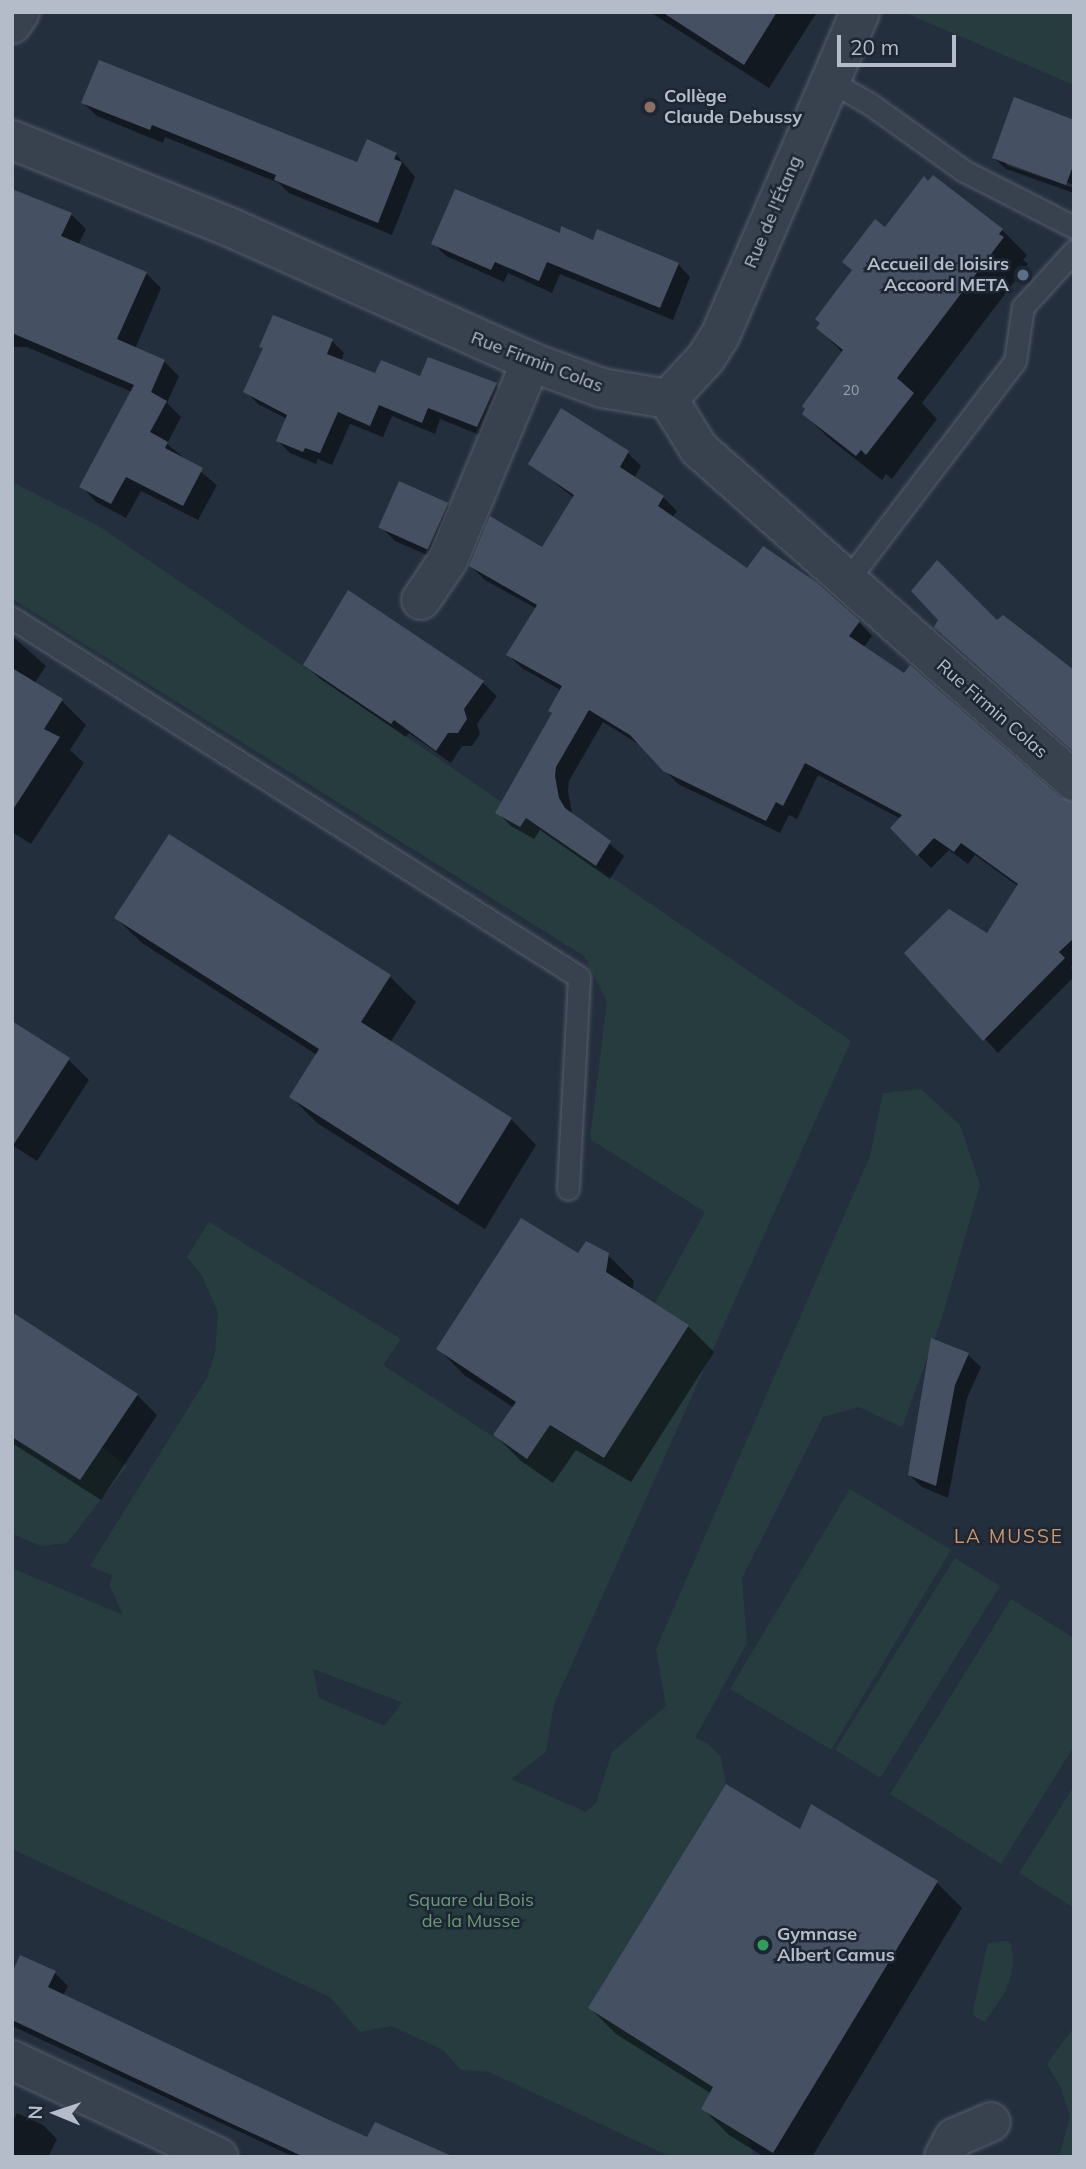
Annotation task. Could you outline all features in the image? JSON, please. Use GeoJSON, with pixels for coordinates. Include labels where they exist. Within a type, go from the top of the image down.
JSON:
{"type":"FeatureCollection","features":[{"type":"Feature","properties":{"kind":"street"},"geometry":{"type":"LineString","coordinates":[[12,24],[20,12]]}},
{"type":"Feature","properties":{"kind":"street","name":"Rue de l'Étang"},"geometry":{"type":"LineString","coordinates":[[668,399],[706,358],[720,336],[860,12]]}},
{"type":"Feature","properties":{"kind":"street","name":"Rue Firmin Colas"},"geometry":{"type":"LineString","coordinates":[[12,140],[234,229],[531,362],[602,388],[668,399],[698,449],[1074,781]]}},
{"type":"Feature","properties":{"kind":"street"},"geometry":{"type":"LineString","coordinates":[[421,600],[448,560],[531,362]]}},
{"type":"Feature","properties":{"kind":"street"},"geometry":{"type":"LineString","coordinates":[[12,2060],[218,2157]]}},
{"type":"Feature","properties":{"kind":"street"},"geometry":{"type":"LineString","coordinates":[[944,2157],[954,2138],[991,2122]]}},
{"type":"Feature","properties":{"kind":"lane"},"geometry":{"type":"LineString","coordinates":[[830,81],[870,104],[964,171],[1074,227]]}},
{"type":"Feature","properties":{"kind":"lane"},"geometry":{"type":"LineString","coordinates":[[846,582],[1015,361],[1023,307],[1074,251]]}},
{"type":"Feature","properties":{"kind":"lane"},"geometry":{"type":"LineString","coordinates":[[12,618],[579,977],[568,1188]]}},
{"type":"Feature","properties":{"kind":"green space"},"geometry":{"type":"Polygon","coordinates":[[[1074,12],[1074,85],[908,14],[1074,12]]]}},
{"type":"Feature","properties":{"kind":"green space","name":"Square du Bois de la Musse"},"geometry":{"type":"Polygon","coordinates":[[[12,482],[97,525],[851,1041],[554,1704],[546,1752],[511,1779],[586,1812],[596,1803],[612,1752],[666,1706],[656,1649],[870,1156],[883,1093],[921,1089],[960,1125],[980,1185],[942,1318],[902,1427],[859,1407],[823,1417],[742,1578],[747,1643],[695,1738],[707,1743],[721,1757],[726,1784],[690,1842],[689,1864],[661,1889],[601,1987],[605,2019],[713,2087],[739,2113],[753,2152],[750,2157],[671,2157],[489,2072],[461,2070],[443,2050],[392,2026],[360,2032],[330,1997],[12,1849],[12,1568],[123,1615],[109,1584],[113,1576],[90,1566],[207,1378],[215,1353],[218,1312],[201,1274],[187,1257],[209,1222],[401,1339],[383,1365],[526,1458],[550,1425],[604,1458],[689,1325],[655,1303],[705,1212],[590,1139],[607,1001],[584,956],[12,599],[12,482]],[[313,1669],[319,1698],[384,1726],[401,1702],[313,1669]]]}},
{"type":"Feature","properties":{"kind":"green space"},"geometry":{"type":"Polygon","coordinates":[[[12,1437],[80,1480],[102,1447],[127,1466],[67,1543],[41,1546],[12,1534],[12,1437]]]}},
{"type":"Feature","properties":{"kind":"green space"},"geometry":{"type":"Polygon","coordinates":[[[850,1489],[951,1550],[831,1749],[730,1689],[850,1489]]]}},
{"type":"Feature","properties":{"kind":"green space"},"geometry":{"type":"Polygon","coordinates":[[[955,1558],[1000,1586],[880,1778],[835,1750],[955,1558]]]}},
{"type":"Feature","properties":{"kind":"green space"},"geometry":{"type":"Polygon","coordinates":[[[1011,1599],[1074,1638],[1074,1746],[1001,1864],[890,1794],[1011,1599]]]}},
{"type":"Feature","properties":{"kind":"green space"},"geometry":{"type":"Polygon","coordinates":[[[1074,1786],[1074,1908],[1019,1873],[1074,1786]]]}},
{"type":"Feature","properties":{"kind":"green space"},"geometry":{"type":"Polygon","coordinates":[[[1007,1941],[1011,1944],[1013,1960],[1011,1976],[1005,1992],[985,2022],[974,2016],[973,2011],[987,1946],[989,1943],[1007,1941]]]}},
{"type":"Feature","properties":{"kind":"green space"},"geometry":{"type":"Polygon","coordinates":[[[1074,2027],[1074,2157],[1059,2157],[1070,2117],[1061,2088],[1047,2064],[1074,2027]]]}},
{"type":"Feature","properties":{"kind":"building"},"geometry":{"type":"Polygon","coordinates":[[[662,12],[777,12],[744,65],[662,12]]]}},
{"type":"Feature","properties":{"kind":"building"},"geometry":{"type":"Polygon","coordinates":[[[99,60],[357,162],[367,139],[397,153],[394,159],[402,162],[378,223],[274,180],[276,175],[152,125],[150,130],[81,103],[99,60]]]}},
{"type":"Feature","properties":{"kind":"building"},"geometry":{"type":"Polygon","coordinates":[[[1014,97],[1074,120],[1074,163],[1066,185],[992,158],[1014,97]]]}},
{"type":"Feature","properties":{"kind":"building"},"geometry":{"type":"Polygon","coordinates":[[[933,175],[1003,229],[999,234],[1004,237],[897,378],[914,393],[866,455],[861,450],[856,456],[802,414],[805,409],[802,406],[843,350],[816,328],[820,323],[815,319],[852,270],[842,262],[875,219],[885,227],[924,176],[928,181],[933,175]]]}},
{"type":"Feature","properties":{"kind":"building"},"geometry":{"type":"Polygon","coordinates":[[[12,189],[72,213],[61,236],[147,272],[117,339],[165,360],[151,392],[167,401],[150,432],[168,442],[165,448],[203,468],[183,506],[126,477],[111,504],[79,487],[134,385],[12,333],[12,189]]]}},
{"type":"Feature","properties":{"kind":"building"},"geometry":{"type":"Polygon","coordinates":[[[455,189],[560,233],[561,226],[593,240],[597,229],[679,263],[660,308],[547,262],[539,281],[495,262],[491,270],[431,244],[455,189]]]}},
{"type":"Feature","properties":{"kind":"building"},"geometry":{"type":"Polygon","coordinates":[[[273,315],[333,339],[327,354],[375,373],[381,360],[420,376],[428,357],[497,383],[477,427],[428,408],[422,423],[379,405],[370,426],[338,412],[320,453],[305,448],[303,452],[276,441],[287,415],[243,392],[263,348],[259,347],[273,315]]]}},
{"type":"Feature","properties":{"kind":"building"},"geometry":{"type":"Polygon","coordinates":[[[561,408],[629,451],[620,467],[664,496],[658,506],[747,568],[763,546],[816,582],[860,621],[849,636],[904,673],[910,665],[1060,797],[1074,802],[1074,938],[1059,952],[1065,958],[983,1041],[904,953],[949,909],[987,933],[1018,884],[961,843],[954,852],[934,838],[917,856],[890,828],[902,815],[805,763],[783,806],[776,802],[766,821],[663,771],[630,735],[589,710],[556,767],[555,776],[559,798],[565,808],[611,841],[596,866],[526,818],[520,827],[495,813],[552,713],[548,711],[562,686],[506,655],[537,605],[469,566],[490,516],[542,547],[574,495],[528,464],[561,408]]]}},
{"type":"Feature","properties":{"kind":"building"},"geometry":{"type":"Polygon","coordinates":[[[399,481],[448,503],[428,550],[378,528],[399,481]]]}},
{"type":"Feature","properties":{"kind":"building"},"geometry":{"type":"Polygon","coordinates":[[[937,560],[997,620],[1003,615],[1074,670],[1074,752],[934,627],[938,620],[911,591],[937,560]]]}},
{"type":"Feature","properties":{"kind":"building"},"geometry":{"type":"Polygon","coordinates":[[[348,590],[484,681],[464,709],[467,719],[458,733],[448,733],[436,751],[394,720],[391,724],[303,665],[348,590]]]}},
{"type":"Feature","properties":{"kind":"building"},"geometry":{"type":"Polygon","coordinates":[[[12,668],[63,699],[44,729],[60,737],[12,811],[12,668]]]}},
{"type":"Feature","properties":{"kind":"building"},"geometry":{"type":"Polygon","coordinates":[[[169,834],[391,975],[361,1022],[512,1118],[458,1205],[289,1097],[319,1049],[114,918],[169,834]]]}},
{"type":"Feature","properties":{"kind":"building"},"geometry":{"type":"Polygon","coordinates":[[[12,1021],[70,1058],[12,1147],[12,1021]]]}},
{"type":"Feature","properties":{"kind":"building"},"geometry":{"type":"Polygon","coordinates":[[[521,1218],[578,1253],[586,1241],[609,1253],[606,1272],[689,1325],[604,1458],[550,1425],[527,1459],[493,1435],[516,1402],[436,1349],[521,1218]]]}},
{"type":"Feature","properties":{"kind":"building"},"geometry":{"type":"Polygon","coordinates":[[[12,1312],[138,1394],[80,1480],[12,1437],[12,1312]]]}},
{"type":"Feature","properties":{"kind":"building"},"geometry":{"type":"Polygon","coordinates":[[[931,1338],[969,1353],[955,1385],[936,1486],[908,1475],[931,1338]]]}},
{"type":"Feature","properties":{"kind":"building","name":"Gymnase Albert Camus"},"geometry":{"type":"Polygon","coordinates":[[[726,1784],[800,1829],[811,1804],[938,1881],[773,2153],[701,2109],[713,2087],[588,2008],[726,1784]]]}},
{"type":"Feature","properties":{"kind":"building"},"geometry":{"type":"Polygon","coordinates":[[[20,1955],[56,1971],[48,1987],[329,2120],[367,2137],[375,2122],[454,2157],[304,2157],[230,2123],[12,2020],[12,1973],[20,1955]]]}},
{"type":"Feature","properties":{"kind":"place","name":"Collège Claude Debussy"},"geometry":{"type":"Point","coordinates":[650,107]}},
{"type":"Feature","properties":{"kind":"place","name":"Accueil de loisirs Accoord META"},"geometry":{"type":"Point","coordinates":[1023,275]}},
{"type":"Feature","properties":{"kind":"place","name":"Gymnase Albert Camus"},"geometry":{"type":"Point","coordinates":[763,1945]}},
{"type":"Feature","properties":{"kind":"district","name":"LA MUSSE"},"geometry":{"type":"Point","coordinates":[1009,1537]}}]}
